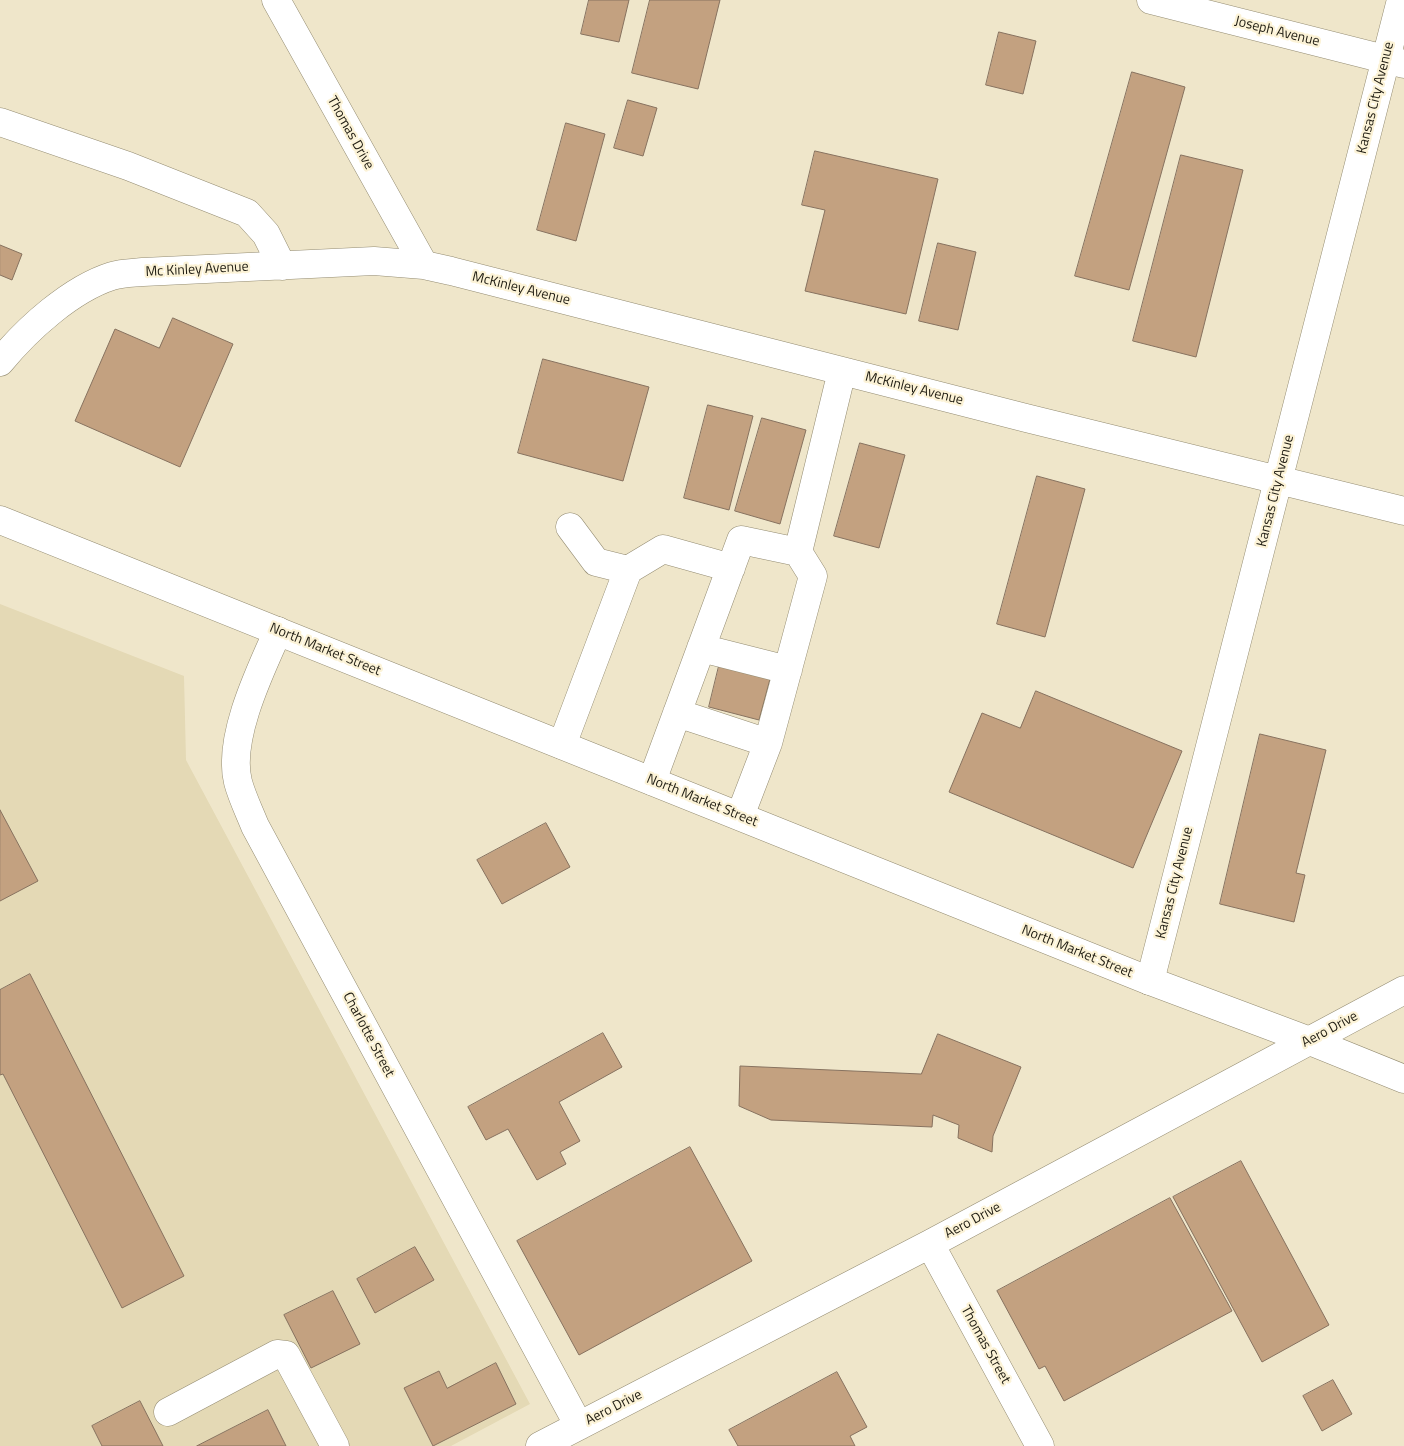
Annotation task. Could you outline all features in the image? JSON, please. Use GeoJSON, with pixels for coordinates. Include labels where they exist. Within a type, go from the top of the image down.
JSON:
{"type":"FeatureCollection","features":[{"type":"Feature","properties":{"kind":"street","name":"Thomas Drive"},"geometry":{"type":"LineString","coordinates":[[276,0],[424,265]]}},
{"type":"Feature","properties":{"kind":"street","name":"Joseph Avenue"},"geometry":{"type":"LineString","coordinates":[[1151,0],[1395,62]]}},
{"type":"Feature","properties":{"kind":"street","name":"Kansas City Avenue"},"geometry":{"type":"LineString","coordinates":[[1150,981],[1279,479],[1395,62],[1401,0]]}},
{"type":"Feature","properties":{"kind":"street"},"geometry":{"type":"LineString","coordinates":[[0,122],[128,166],[247,214],[266,234],[282,266]]}},
{"type":"Feature","properties":{"kind":"street","name":"Mc Kinley Avenue"},"geometry":{"type":"LineString","coordinates":[[0,362],[30,330],[72,294],[97,281],[115,275],[374,261],[424,265]]}},
{"type":"Feature","properties":{"kind":"street","name":"McKinley Avenue"},"geometry":{"type":"LineString","coordinates":[[424,265],[1026,418],[1404,511]]}},
{"type":"Feature","properties":{"kind":"street"},"geometry":{"type":"LineString","coordinates":[[740,816],[768,743],[812,576],[798,552],[842,371]]}},
{"type":"Feature","properties":{"kind":"street","name":"North Market Street"},"geometry":{"type":"LineString","coordinates":[[0,520],[1150,981],[1310,1041],[1404,1079]]}},
{"type":"Feature","properties":{"kind":"street"},"geometry":{"type":"LineString","coordinates":[[570,527],[596,562],[628,570]]}},
{"type":"Feature","properties":{"kind":"street"},"geometry":{"type":"LineString","coordinates":[[652,781],[741,540],[798,552]]}},
{"type":"Feature","properties":{"kind":"street"},"geometry":{"type":"LineString","coordinates":[[562,745],[628,570],[663,549],[732,568]]}},
{"type":"Feature","properties":{"kind":"street","name":"Charlotte Street"},"geometry":{"type":"LineString","coordinates":[[278,631],[240,725],[235,754],[238,782],[255,826],[579,1426]]}},
{"type":"Feature","properties":{"kind":"street"},"geometry":{"type":"LineString","coordinates":[[701,648],[788,670]]}},
{"type":"Feature","properties":{"kind":"street"},"geometry":{"type":"LineString","coordinates":[[677,713],[768,743]]}},
{"type":"Feature","properties":{"kind":"street","name":"Aero Drive"},"geometry":{"type":"LineString","coordinates":[[540,1446],[930,1244],[1404,990]]}},
{"type":"Feature","properties":{"kind":"street","name":"Thomas Street"},"geometry":{"type":"LineString","coordinates":[[930,1244],[1040,1446]]}},
{"type":"Feature","properties":{"kind":"street"},"geometry":{"type":"LineString","coordinates":[[168,1412],[277,1354],[286,1355],[334,1446]]}},
{"type":"Feature","properties":{"kind":"shaded area"},"geometry":{"type":"Polygon","coordinates":[[[0,604],[184,676],[186,760],[530,1404],[451,1446],[0,1446],[0,604]]]}},
{"type":"Feature","properties":{"kind":"building"},"geometry":{"type":"Polygon","coordinates":[[[589,0],[629,0],[619,42],[581,34],[589,0]]]}},
{"type":"Feature","properties":{"kind":"building"},"geometry":{"type":"Polygon","coordinates":[[[650,0],[720,0],[698,89],[632,73],[650,0]]]}},
{"type":"Feature","properties":{"kind":"building"},"geometry":{"type":"Polygon","coordinates":[[[999,32],[1036,41],[1023,94],[986,85],[999,32]]]}},
{"type":"Feature","properties":{"kind":"building"},"geometry":{"type":"Polygon","coordinates":[[[1132,72],[1185,87],[1129,290],[1075,276],[1132,72]]]}},
{"type":"Feature","properties":{"kind":"building"},"geometry":{"type":"Polygon","coordinates":[[[628,100],[657,108],[643,156],[614,148],[628,100]]]}},
{"type":"Feature","properties":{"kind":"building"},"geometry":{"type":"Polygon","coordinates":[[[566,123],[605,134],[576,241],[537,230],[566,123]]]}},
{"type":"Feature","properties":{"kind":"building"},"geometry":{"type":"Polygon","coordinates":[[[815,151],[938,179],[906,314],[805,291],[825,210],[802,205],[815,151]]]}},
{"type":"Feature","properties":{"kind":"building"},"geometry":{"type":"Polygon","coordinates":[[[1181,155],[1243,170],[1196,357],[1133,341],[1181,155]]]}},
{"type":"Feature","properties":{"kind":"building"},"geometry":{"type":"Polygon","coordinates":[[[938,243],[976,252],[958,330],[919,321],[938,243]]]}},
{"type":"Feature","properties":{"kind":"building"},"geometry":{"type":"Polygon","coordinates":[[[0,245],[22,254],[12,280],[0,275],[0,245]]]}},
{"type":"Feature","properties":{"kind":"building"},"geometry":{"type":"Polygon","coordinates":[[[173,318],[233,344],[180,467],[75,421],[115,329],[159,348],[173,318]]]}},
{"type":"Feature","properties":{"kind":"building"},"geometry":{"type":"Polygon","coordinates":[[[543,359],[649,387],[623,481],[518,453],[543,359]]]}},
{"type":"Feature","properties":{"kind":"building"},"geometry":{"type":"Polygon","coordinates":[[[708,405],[753,416],[729,510],[684,498],[708,405]]]}},
{"type":"Feature","properties":{"kind":"building"},"geometry":{"type":"Polygon","coordinates":[[[762,418],[806,430],[780,524],[735,511],[762,418]]]}},
{"type":"Feature","properties":{"kind":"building"},"geometry":{"type":"Polygon","coordinates":[[[860,443],[905,455],[879,548],[834,536],[860,443]]]}},
{"type":"Feature","properties":{"kind":"building"},"geometry":{"type":"Polygon","coordinates":[[[1037,476],[1085,489],[1045,637],[997,624],[1037,476]]]}},
{"type":"Feature","properties":{"kind":"building"},"geometry":{"type":"Polygon","coordinates":[[[719,666],[770,679],[759,720],[709,707],[719,666]]]}},
{"type":"Feature","properties":{"kind":"building"},"geometry":{"type":"Polygon","coordinates":[[[1036,691],[1182,751],[1133,868],[949,792],[982,713],[1020,728],[1036,691]]]}},
{"type":"Feature","properties":{"kind":"building"},"geometry":{"type":"Polygon","coordinates":[[[1260,734],[1326,750],[1296,873],[1305,875],[1294,922],[1220,904],[1260,734]]]}},
{"type":"Feature","properties":{"kind":"building"},"geometry":{"type":"Polygon","coordinates":[[[0,810],[38,881],[0,901],[0,810]]]}},
{"type":"Feature","properties":{"kind":"building"},"geometry":{"type":"Polygon","coordinates":[[[546,823],[570,867],[502,904],[477,860],[546,823]]]}},
{"type":"Feature","properties":{"kind":"building"},"geometry":{"type":"Polygon","coordinates":[[[30,974],[184,1276],[122,1308],[3,1074],[0,1075],[0,990],[30,974]]]}},
{"type":"Feature","properties":{"kind":"building"},"geometry":{"type":"Polygon","coordinates":[[[603,1033],[622,1067],[559,1102],[580,1141],[560,1152],[566,1164],[537,1180],[508,1129],[486,1140],[468,1107],[603,1033]]]}},
{"type":"Feature","properties":{"kind":"building"},"geometry":{"type":"Polygon","coordinates":[[[938,1034],[1021,1067],[993,1136],[992,1152],[958,1138],[959,1125],[933,1115],[932,1127],[771,1120],[739,1106],[740,1066],[921,1074],[938,1034]]]}},
{"type":"Feature","properties":{"kind":"building"},"geometry":{"type":"Polygon","coordinates":[[[690,1147],[752,1261],[579,1355],[517,1241],[690,1147]]]}},
{"type":"Feature","properties":{"kind":"building"},"geometry":{"type":"Polygon","coordinates":[[[1241,1161],[1329,1325],[1262,1362],[1173,1197],[1241,1161]]]}},
{"type":"Feature","properties":{"kind":"building"},"geometry":{"type":"Polygon","coordinates":[[[1170,1198],[1232,1311],[1064,1401],[1045,1366],[1039,1369],[997,1291],[1170,1198]]]}},
{"type":"Feature","properties":{"kind":"building"},"geometry":{"type":"Polygon","coordinates":[[[415,1247],[434,1280],[375,1313],[357,1279],[415,1247]]]}},
{"type":"Feature","properties":{"kind":"building"},"geometry":{"type":"Polygon","coordinates":[[[333,1291],[360,1344],[311,1368],[284,1315],[333,1291]]]}},
{"type":"Feature","properties":{"kind":"building"},"geometry":{"type":"Polygon","coordinates":[[[496,1363],[516,1404],[433,1446],[404,1388],[439,1371],[447,1388],[496,1363]]]}},
{"type":"Feature","properties":{"kind":"building"},"geometry":{"type":"Polygon","coordinates":[[[837,1372],[867,1427],[850,1436],[855,1446],[738,1446],[729,1430],[837,1372]]]}},
{"type":"Feature","properties":{"kind":"building"},"geometry":{"type":"Polygon","coordinates":[[[1333,1380],[1352,1414],[1322,1431],[1303,1396],[1333,1380]]]}},
{"type":"Feature","properties":{"kind":"building"},"geometry":{"type":"Polygon","coordinates":[[[140,1401],[163,1446],[102,1446],[92,1426],[140,1401]]]}},
{"type":"Feature","properties":{"kind":"building"},"geometry":{"type":"Polygon","coordinates":[[[268,1410],[286,1446],[197,1446],[268,1410]]]}}]}
